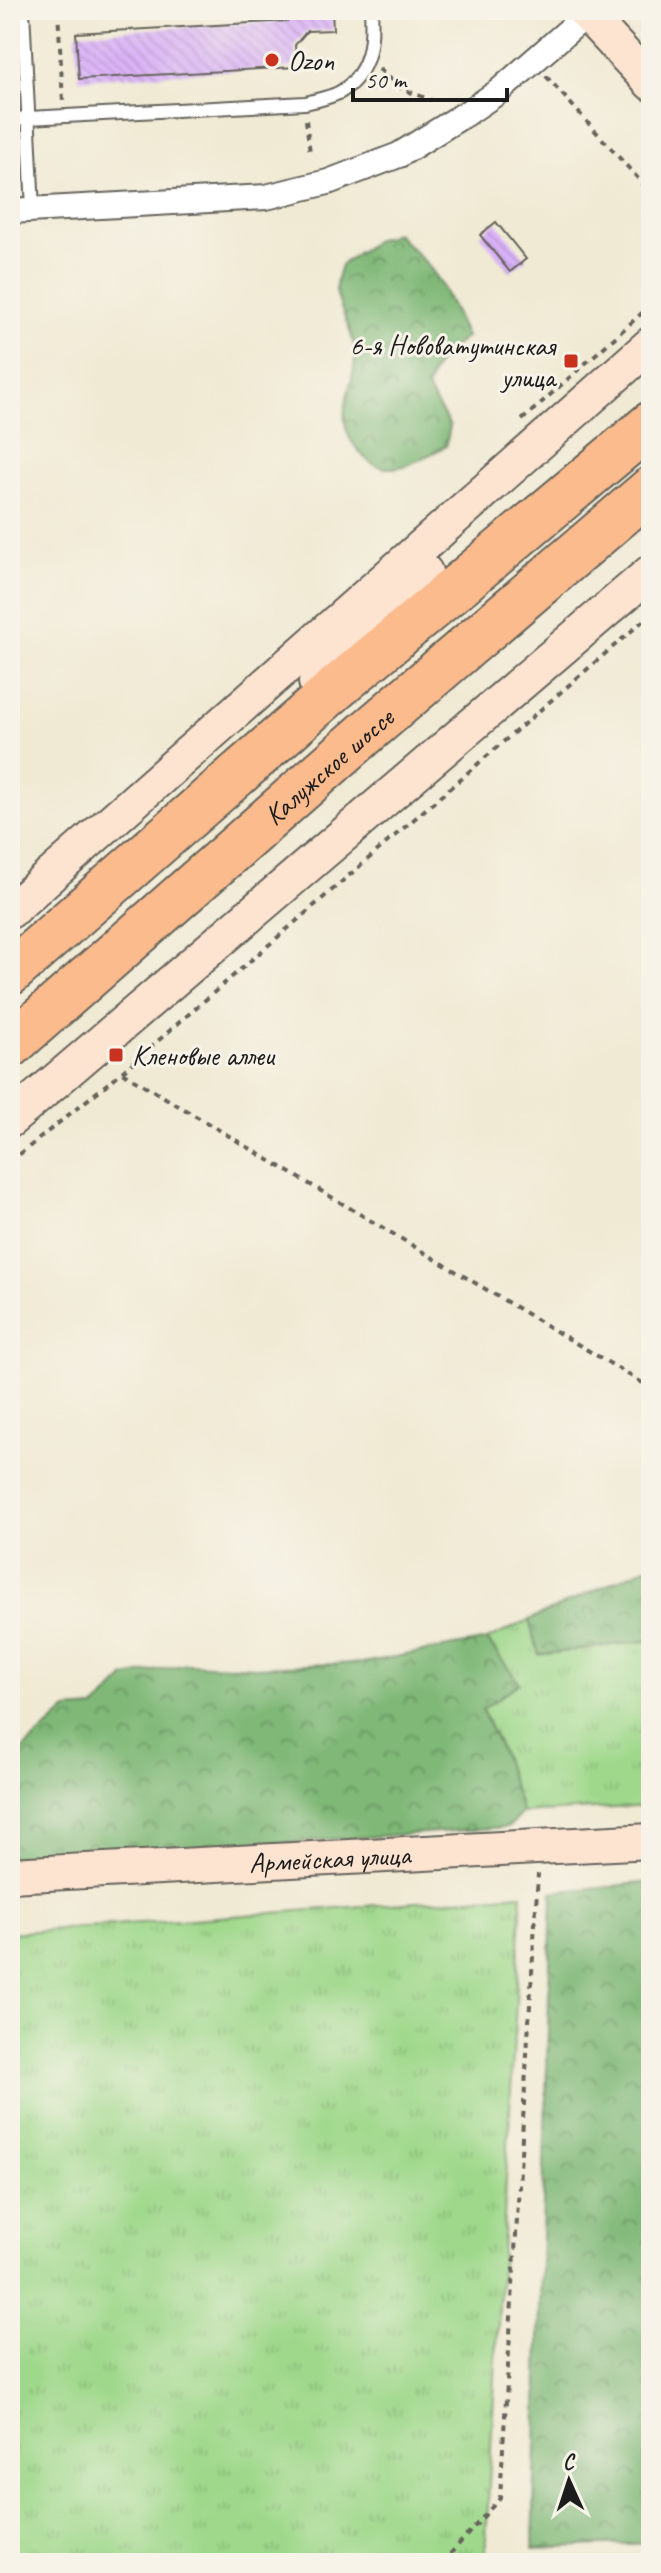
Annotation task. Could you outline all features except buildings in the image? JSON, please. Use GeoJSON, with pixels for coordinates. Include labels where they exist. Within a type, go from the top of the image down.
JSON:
{"type":"FeatureCollection","features":[{"type":"Feature","properties":{"kind":"highway","name":"Калужское шоссе"},"geometry":{"type":"LineString","coordinates":[[10,973],[335,689],[651,424]]}},
{"type":"Feature","properties":{"kind":"highway","name":"Калужское шоссе"},"geometry":{"type":"LineString","coordinates":[[10,1046],[367,732],[651,489]]}},
{"type":"Feature","properties":{"kind":"street"},"geometry":{"type":"LineString","coordinates":[[22,211],[266,197],[328,182],[399,155],[470,111],[498,92],[587,11],[651,83]]}},
{"type":"Feature","properties":{"kind":"street"},"geometry":{"type":"LineString","coordinates":[[139,861],[649,345]]}},
{"type":"Feature","properties":{"kind":"street"},"geometry":{"type":"LineString","coordinates":[[10,911],[649,345]]}},
{"type":"Feature","properties":{"kind":"street"},"geometry":{"type":"LineString","coordinates":[[10,1120],[651,572]]}},
{"type":"Feature","properties":{"kind":"street","name":"Армейская улица"},"geometry":{"type":"LineString","coordinates":[[10,1875],[651,1841]]}},
{"type":"Feature","properties":{"kind":"lane"},"geometry":{"type":"LineString","coordinates":[[22,211],[28,118],[23,10]]}},
{"type":"Feature","properties":{"kind":"lane"},"geometry":{"type":"LineString","coordinates":[[10,119],[297,104],[341,92],[362,71],[373,46],[371,10]]}},
{"type":"Feature","properties":{"kind":"path"},"geometry":{"type":"LineString","coordinates":[[58,10],[64,116]]}},
{"type":"Feature","properties":{"kind":"path"},"geometry":{"type":"LineString","coordinates":[[370,53],[378,69],[402,89],[431,100]]}},
{"type":"Feature","properties":{"kind":"path"},"geometry":{"type":"LineString","coordinates":[[553,84],[651,193]]}},
{"type":"Feature","properties":{"kind":"path"},"geometry":{"type":"LineString","coordinates":[[297,104],[308,123],[310,153]]}},
{"type":"Feature","properties":{"kind":"path"},"geometry":{"type":"LineString","coordinates":[[10,1162],[122,1072],[651,614]]}},
{"type":"Feature","properties":{"kind":"path"},"geometry":{"type":"LineString","coordinates":[[122,1072],[651,1388]]}},
{"type":"Feature","properties":{"kind":"path"},"geometry":{"type":"LineString","coordinates":[[442,2563],[500,2498],[539,1847]]}},
{"type":"Feature","properties":{"kind":"green space"},"geometry":{"type":"Polygon","coordinates":[[[396,233],[441,283],[466,337],[441,359],[427,389],[450,426],[446,446],[412,463],[389,468],[368,460],[347,430],[345,405],[355,355],[336,287],[341,265],[376,240],[396,233]]]}},
{"type":"Feature","properties":{"kind":"green space"},"geometry":{"type":"Polygon","coordinates":[[[651,1565],[651,1640],[539,1655],[529,1620],[651,1565]]]}},
{"type":"Feature","properties":{"kind":"green space"},"geometry":{"type":"Polygon","coordinates":[[[529,1620],[539,1655],[651,1640],[651,1806],[522,1813],[501,1750],[482,1710],[519,1683],[487,1640],[529,1620]]]}},
{"type":"Feature","properties":{"kind":"green space"},"geometry":{"type":"Polygon","coordinates":[[[487,1640],[519,1683],[482,1710],[501,1750],[522,1813],[509,1827],[10,1862],[10,1761],[67,1710],[95,1708],[126,1677],[187,1664],[255,1667],[362,1663],[487,1640]]]}},
{"type":"Feature","properties":{"kind":"green space"},"geometry":{"type":"Polygon","coordinates":[[[651,1882],[651,2543],[533,2548],[552,1892],[651,1882]]]}},
{"type":"Feature","properties":{"kind":"green space"},"geometry":{"type":"Polygon","coordinates":[[[522,1894],[485,2557],[374,2563],[10,2563],[10,1933],[522,1894]]]}},
{"type":"Feature","properties":{"kind":"place","name":"Ozon"},"geometry":{"type":"Point","coordinates":[272,60]}},
{"type":"Feature","properties":{"kind":"place","name":"6-я Нововатутинская улица"},"geometry":{"type":"Point","coordinates":[571,361]}},
{"type":"Feature","properties":{"kind":"place","name":"Кленовые аллеи"},"geometry":{"type":"Point","coordinates":[116,1055]}}]}
